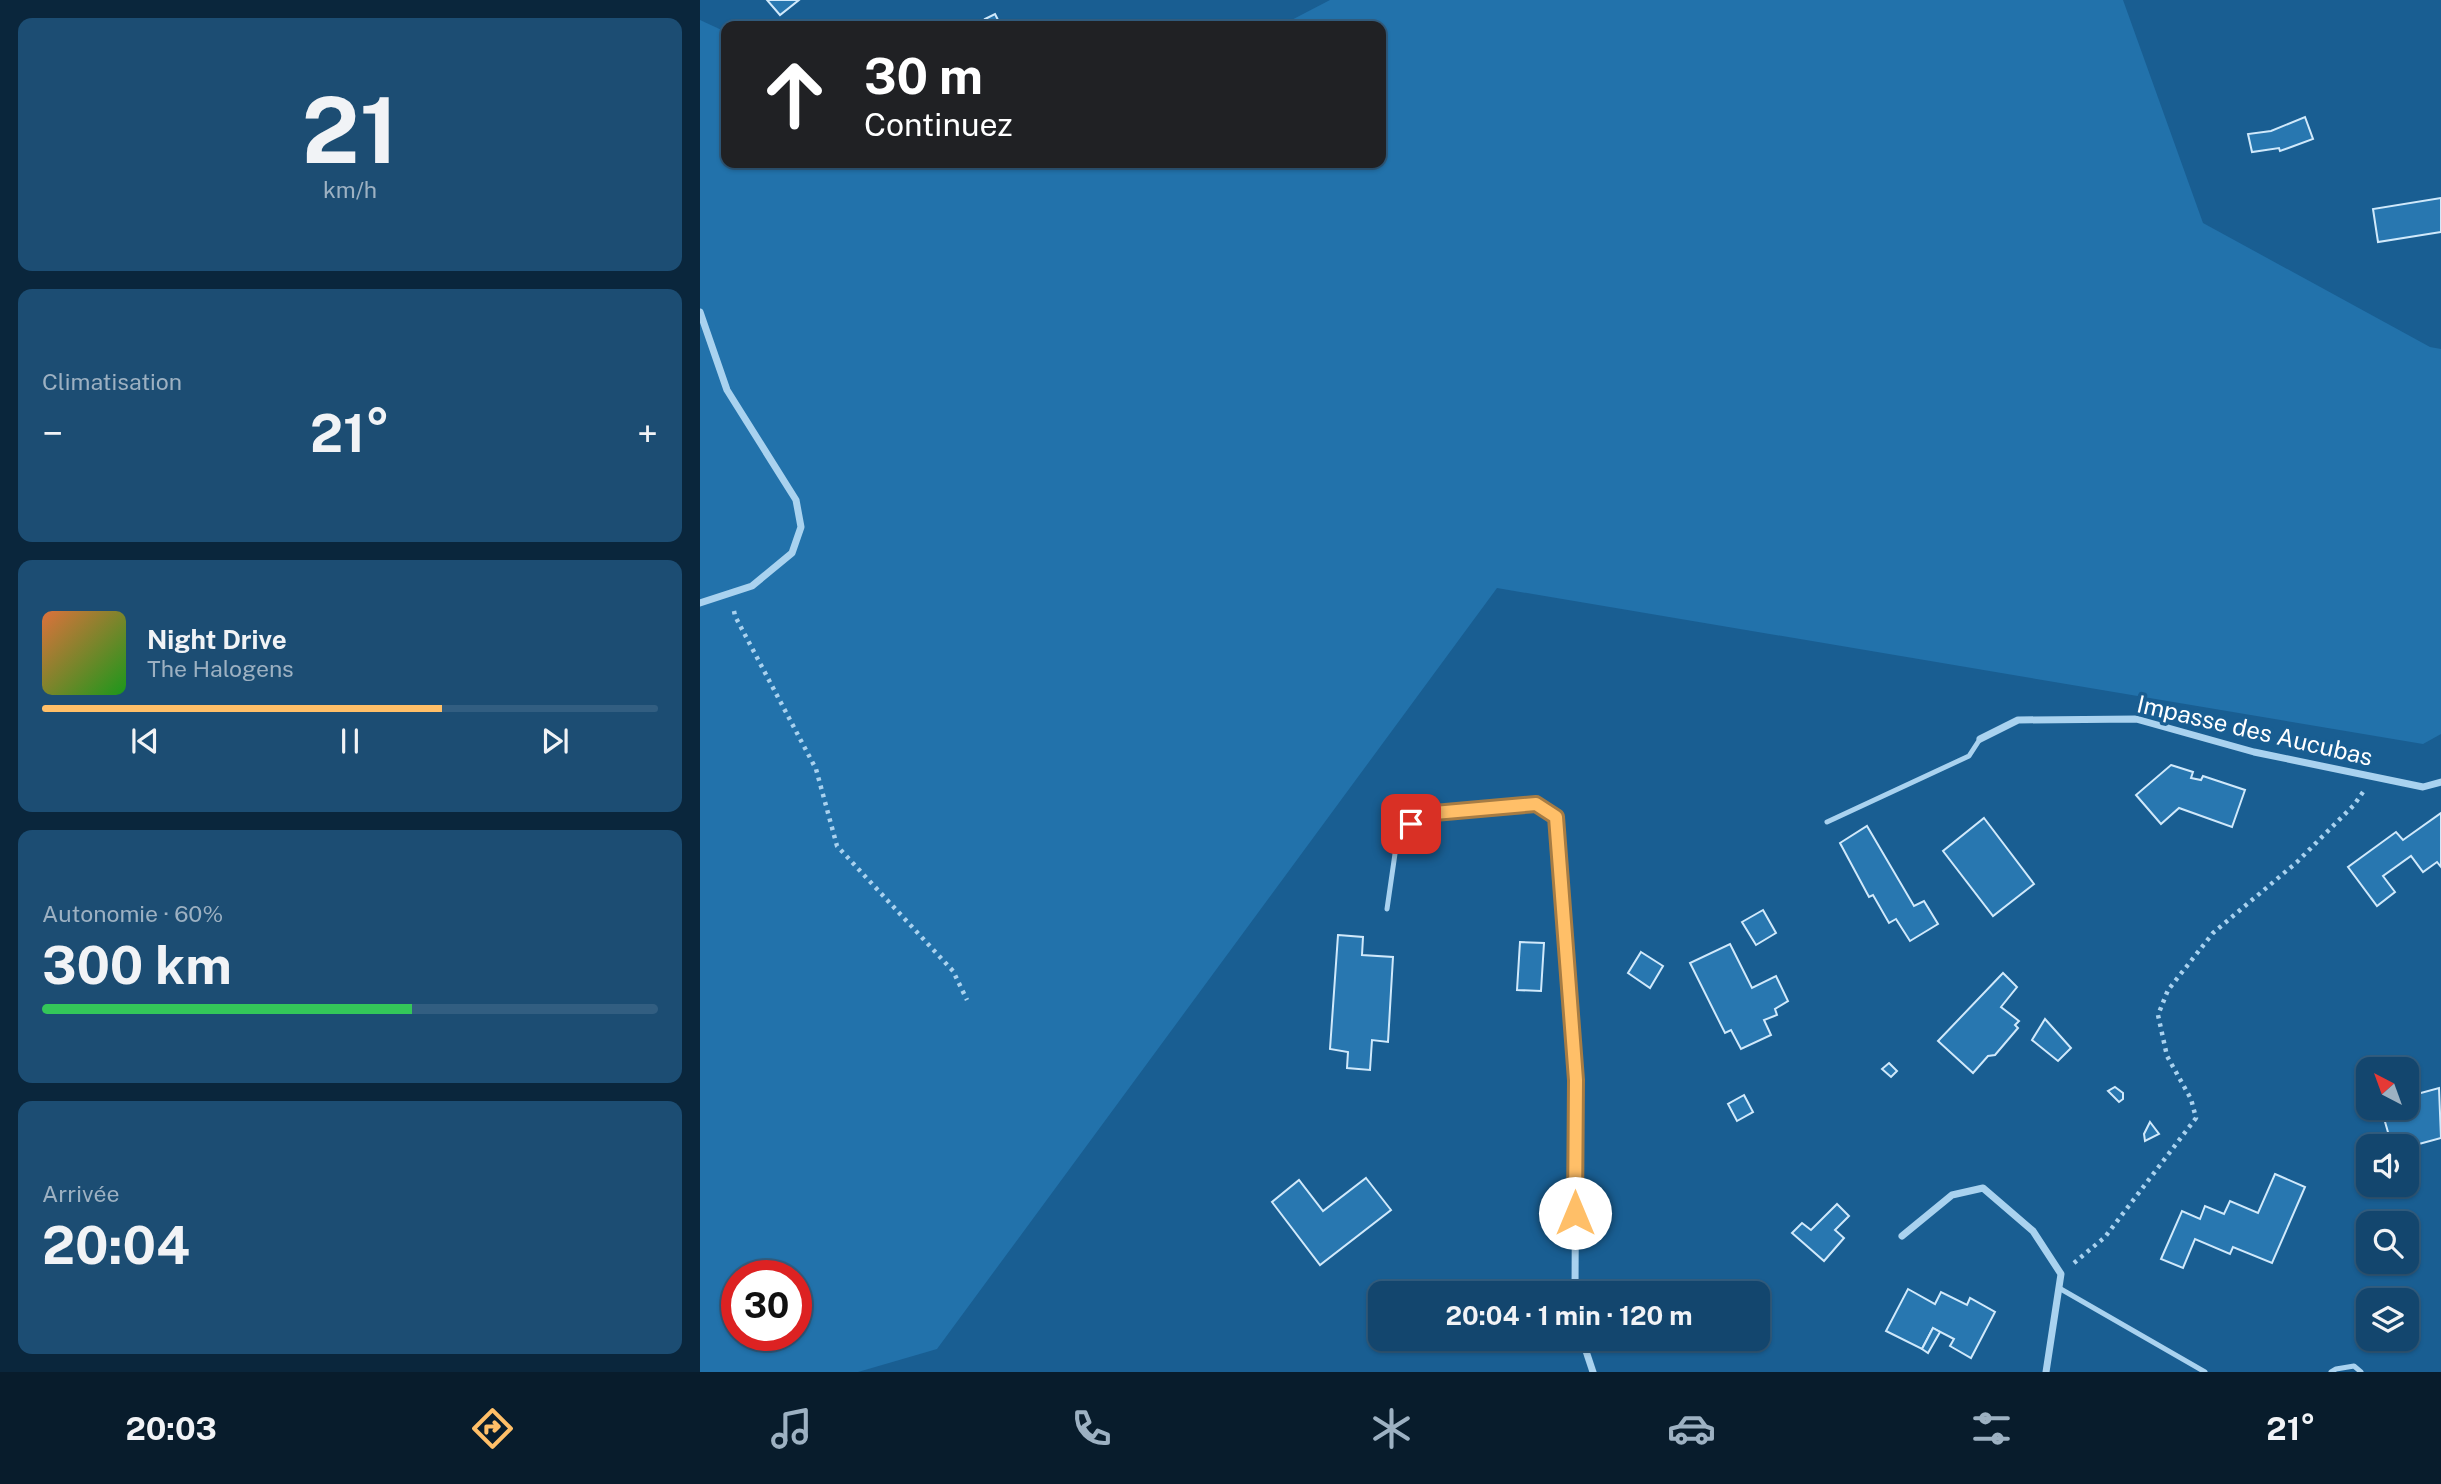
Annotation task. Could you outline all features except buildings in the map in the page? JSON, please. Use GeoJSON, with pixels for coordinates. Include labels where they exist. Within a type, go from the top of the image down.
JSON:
{"type":"FeatureCollection","features":[{"type":"Feature","properties":{"kind":"street"},"geometry":{"type":"LineString","coordinates":[[700,313],[727,390],[796,500],[801,527],[792,553],[752,586],[700,603]]}},
{"type":"Feature","properties":{"kind":"street","name":"Impasse des Aucubas"},"geometry":{"type":"LineString","coordinates":[[1980,739],[2018,720],[2136,719],[2254,751],[2423,787],[2441,782]]}},
{"type":"Feature","properties":{"kind":"street"},"geometry":{"type":"LineString","coordinates":[[1575,1281],[1576,1080]]}},
{"type":"Feature","properties":{"kind":"street"},"geometry":{"type":"LineString","coordinates":[[1902,1236],[1952,1195],[1983,1188],[2033,1231],[2061,1274],[2046,1372]]}},
{"type":"Feature","properties":{"kind":"street"},"geometry":{"type":"LineString","coordinates":[[1586,1351],[1593,1372]]}},
{"type":"Feature","properties":{"kind":"lane"},"geometry":{"type":"LineString","coordinates":[[1827,822],[1969,756],[1980,739]]}},
{"type":"Feature","properties":{"kind":"lane"},"geometry":{"type":"LineString","coordinates":[[1387,909],[1398,833],[1423,814],[1536,804],[1556,817],[1576,1080]]}},
{"type":"Feature","properties":{"kind":"lane"},"geometry":{"type":"LineString","coordinates":[[2059,1289],[2205,1372]]}},
{"type":"Feature","properties":{"kind":"lane"},"geometry":{"type":"LineString","coordinates":[[2331,1372],[2354,1366],[2361,1372]]}},
{"type":"Feature","properties":{"kind":"path"},"geometry":{"type":"LineString","coordinates":[[733,593],[735,616],[816,769],[836,846],[953,971],[967,1000]]}},
{"type":"Feature","properties":{"kind":"path"},"geometry":{"type":"LineString","coordinates":[[2061,1274],[2105,1237],[2196,1118],[2192,1099],[2166,1056],[2158,1015],[2168,989],[2213,933],[2297,862],[2354,804],[2373,776]]}},
{"type":"Feature","properties":{"kind":"shaded area"},"geometry":{"type":"Polygon","coordinates":[[[1330,0],[2123,0],[2203,223],[2430,347],[2441,349],[2441,734],[2423,744],[1497,588],[937,1349],[858,1372],[700,1372],[700,20],[721,30],[721,168],[1386,168],[1386,21],[1290,21],[1330,0]]]}},
{"type":"Feature","properties":{"kind":"route"},"geometry":{"type":"LineString","coordinates":[[1411,824],[1423,814],[1536,804],[1556,817],[1576,1080],[1575,1213]]}}]}
